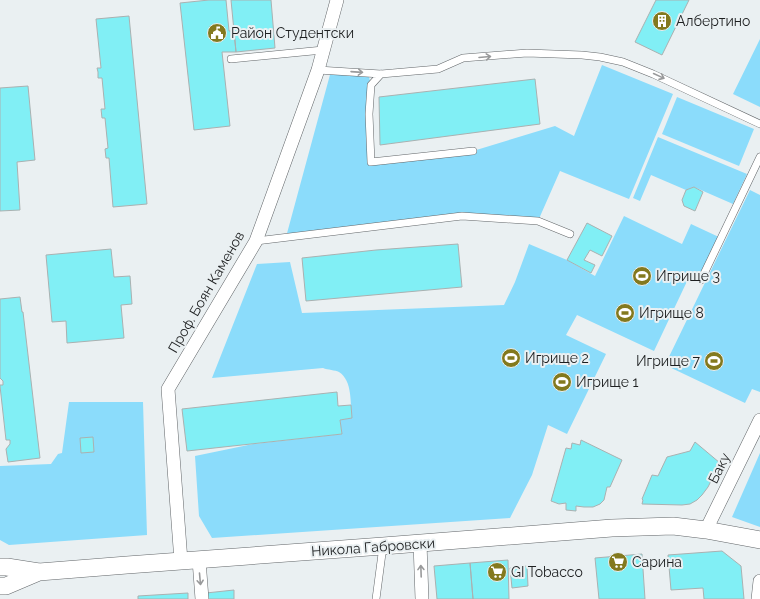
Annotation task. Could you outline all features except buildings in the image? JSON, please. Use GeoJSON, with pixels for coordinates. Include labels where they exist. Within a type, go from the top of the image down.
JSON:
{"type":"FeatureCollection","features":[{"type":"Feature","properties":{"kind":"street","name":"Проф. Боян Каменов"},"geometry":{"type":"LineString","coordinates":[[181,561],[168,389],[256,241],[318,70],[337,0]]}},
{"type":"Feature","properties":{"kind":"street","name":"Баку"},"geometry":{"type":"LineString","coordinates":[[706,530],[760,420]]}},
{"type":"Feature","properties":{"kind":"street","name":"Никола Габровски"},"geometry":{"type":"LineString","coordinates":[[0,567],[39,572],[612,528],[673,526],[706,530],[760,540]]}},
{"type":"Feature","properties":{"kind":"street"},"geometry":{"type":"LineString","coordinates":[[420,543],[422,599]]}},
{"type":"Feature","properties":{"kind":"street"},"geometry":{"type":"LineString","coordinates":[[198,560],[202,599]]}},
{"type":"Feature","properties":{"kind":"street","name":"Никола Габровски"},"geometry":{"type":"LineString","coordinates":[[0,586],[6,586],[39,572]]}},
{"type":"Feature","properties":{"kind":"street"},"geometry":{"type":"LineString","coordinates":[[758,599],[760,581]]}},
{"type":"Feature","properties":{"kind":"lane"},"geometry":{"type":"LineString","coordinates":[[231,59],[323,50]]}},
{"type":"Feature","properties":{"kind":"lane"},"geometry":{"type":"LineString","coordinates":[[318,70],[381,74],[438,69],[463,58],[527,53],[600,57],[623,62],[653,74],[760,124]]}},
{"type":"Feature","properties":{"kind":"lane"},"geometry":{"type":"LineString","coordinates":[[381,74],[371,85],[369,114],[371,162],[473,150]]}},
{"type":"Feature","properties":{"kind":"lane"},"geometry":{"type":"LineString","coordinates":[[701,280],[760,157]]}},
{"type":"Feature","properties":{"kind":"lane"},"geometry":{"type":"LineString","coordinates":[[256,241],[462,216],[538,220],[570,234]]}},
{"type":"Feature","properties":{"kind":"lane"},"geometry":{"type":"LineString","coordinates":[[376,599],[383,546]]}},
{"type":"Feature","properties":{"kind":"shaded area"},"geometry":{"type":"Polygon","coordinates":[[[760,39],[760,107],[733,94],[760,39]]]}},
{"type":"Feature","properties":{"kind":"shaded area"},"geometry":{"type":"Polygon","coordinates":[[[602,65],[673,94],[629,199],[560,171],[538,221],[462,216],[286,237],[331,71],[368,73],[371,85],[371,162],[473,151],[555,126],[574,136],[602,65]]]}},
{"type":"Feature","properties":{"kind":"shaded area"},"geometry":{"type":"Polygon","coordinates":[[[677,97],[754,129],[739,166],[662,134],[677,97]]]}},
{"type":"Feature","properties":{"kind":"shaded area"},"geometry":{"type":"Polygon","coordinates":[[[658,137],[747,174],[733,204],[694,187],[686,190],[651,175],[640,201],[633,198],[658,137]]]}},
{"type":"Feature","properties":{"kind":"shaded area"},"geometry":{"type":"Polygon","coordinates":[[[750,190],[760,195],[760,392],[752,389],[745,403],[665,365],[750,190]]]}},
{"type":"Feature","properties":{"kind":"shaded area"},"geometry":{"type":"Polygon","coordinates":[[[624,216],[682,244],[691,224],[721,238],[701,280],[690,275],[654,351],[577,315],[566,335],[606,354],[567,434],[548,425],[532,475],[510,518],[212,538],[199,516],[195,456],[253,444],[342,434],[340,420],[352,418],[349,387],[347,381],[337,371],[323,368],[212,378],[257,264],[290,262],[302,313],[504,305],[515,282],[529,244],[567,260],[595,276],[624,216]]]}},
{"type":"Feature","properties":{"kind":"shaded area"},"geometry":{"type":"Polygon","coordinates":[[[69,402],[143,402],[147,535],[9,545],[0,540],[0,466],[51,464],[58,454],[62,453],[69,402]]]}},
{"type":"Feature","properties":{"kind":"shaded area"},"geometry":{"type":"Polygon","coordinates":[[[760,453],[760,527],[732,517],[760,453]]]}},
{"type":"Feature","properties":{"kind":"place","name":"Албертино"},"geometry":{"type":"Point","coordinates":[662,21]}},
{"type":"Feature","properties":{"kind":"place","name":"Район Студентски"},"geometry":{"type":"Point","coordinates":[217,33]}},
{"type":"Feature","properties":{"kind":"place","name":"Игрище 3"},"geometry":{"type":"Point","coordinates":[642,276]}},
{"type":"Feature","properties":{"kind":"place","name":"Игрище 8"},"geometry":{"type":"Point","coordinates":[625,313]}},
{"type":"Feature","properties":{"kind":"place","name":"Игрище 2"},"geometry":{"type":"Point","coordinates":[511,358]}},
{"type":"Feature","properties":{"kind":"place","name":"Игрище 7"},"geometry":{"type":"Point","coordinates":[714,361]}},
{"type":"Feature","properties":{"kind":"place","name":"Игрище 1"},"geometry":{"type":"Point","coordinates":[562,382]}},
{"type":"Feature","properties":{"kind":"place","name":"Сарина"},"geometry":{"type":"Point","coordinates":[618,562]}},
{"type":"Feature","properties":{"kind":"place","name":"GI Tobacco"},"geometry":{"type":"Point","coordinates":[497,572]}}]}
